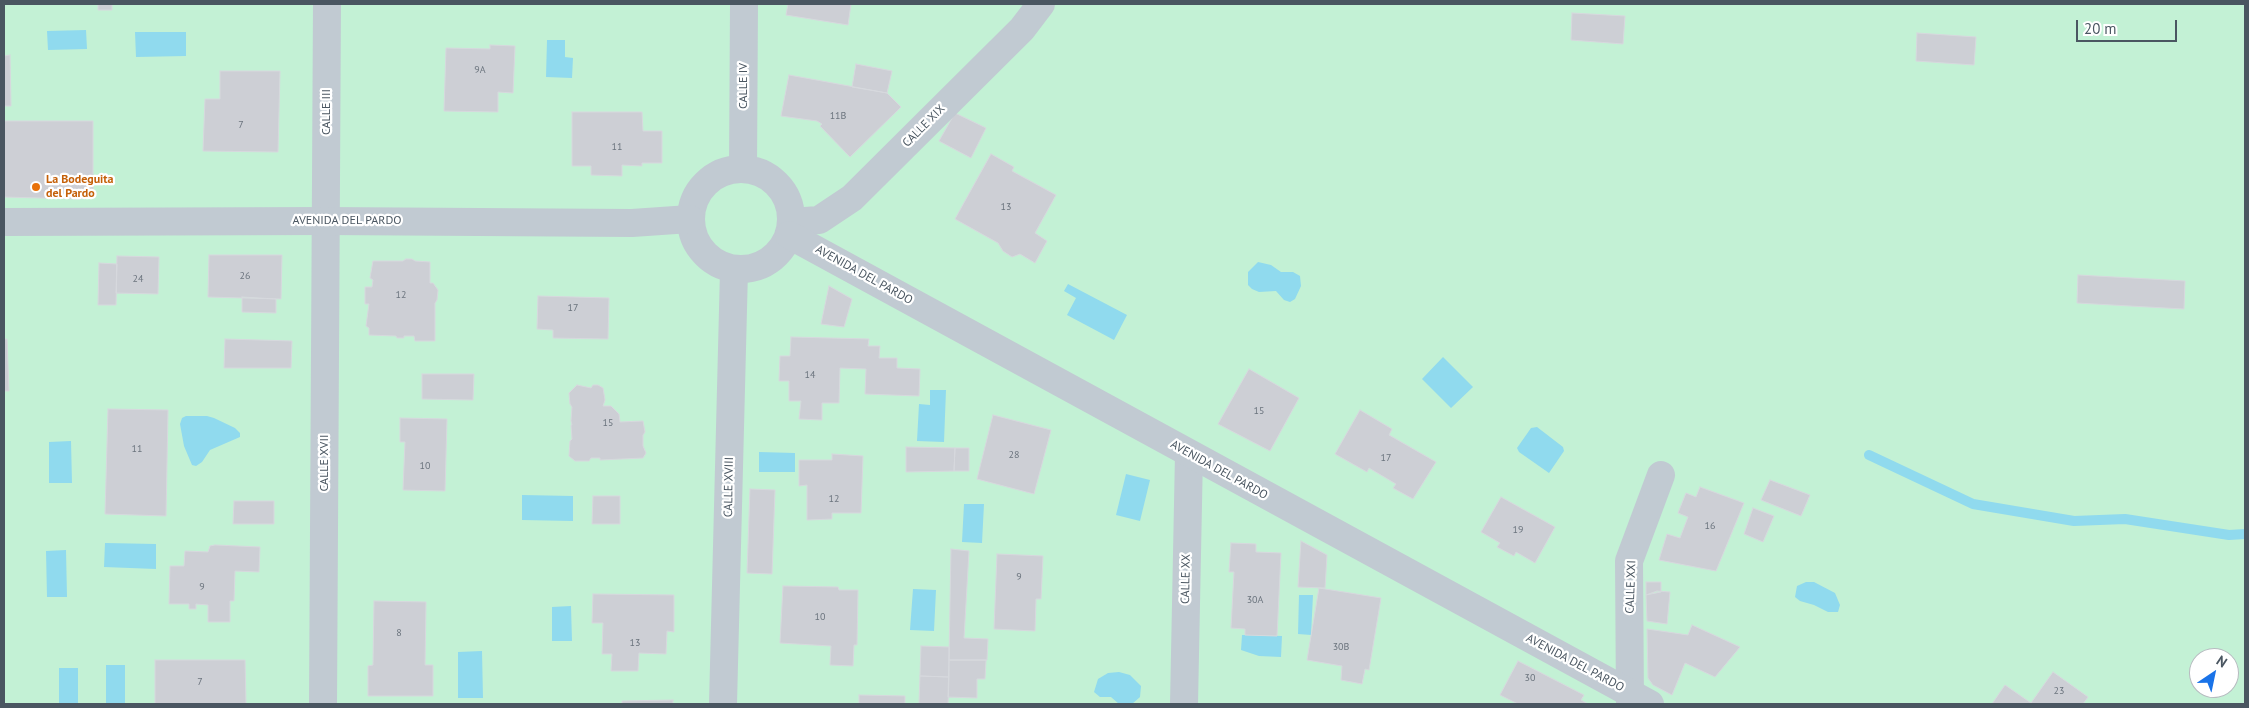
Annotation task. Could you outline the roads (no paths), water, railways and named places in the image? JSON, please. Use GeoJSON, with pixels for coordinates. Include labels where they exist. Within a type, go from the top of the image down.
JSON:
{"type":"FeatureCollection","features":[{"type":"Feature","properties":{"kind":"street","name":"CALLE III"},"geometry":{"type":"LineString","coordinates":[[326,221],[327,4]]}},
{"type":"Feature","properties":{"kind":"street","name":"CALLE IV"},"geometry":{"type":"LineString","coordinates":[[743,168],[744,4]]}},
{"type":"Feature","properties":{"kind":"street","name":"CALLE XIX"},"geometry":{"type":"LineString","coordinates":[[790,229],[819,220],[852,198],[1022,29],[1041,4]]}},
{"type":"Feature","properties":{"kind":"street"},"geometry":{"type":"LineString","coordinates":[[743,168],[762,174],[778,186],[788,203],[790,229],[777,255],[758,268],[734,270],[717,264],[702,253],[693,237],[690,219],[694,199],[706,183],[723,172],[743,168]]}},
{"type":"Feature","properties":{"kind":"street","name":"AVENIDA DEL PARDO"},"geometry":{"type":"LineString","coordinates":[[4,222],[326,221],[632,223],[690,219]]}},
{"type":"Feature","properties":{"kind":"street","name":"CALLE XVII"},"geometry":{"type":"LineString","coordinates":[[323,704],[326,221]]}},
{"type":"Feature","properties":{"kind":"street","name":"AVENIDA DEL PARDO"},"geometry":{"type":"LineString","coordinates":[[790,229],[1189,454],[1637,701]]}},
{"type":"Feature","properties":{"kind":"street","name":"CALLE XVIII"},"geometry":{"type":"LineString","coordinates":[[723,704],[734,270]]}},
{"type":"Feature","properties":{"kind":"street","name":"CALLE XX"},"geometry":{"type":"LineString","coordinates":[[1184,704],[1189,454]]}},
{"type":"Feature","properties":{"kind":"street","name":"CALLE XXI"},"geometry":{"type":"LineString","coordinates":[[1637,701],[1629,561],[1661,475]]}},
{"type":"Feature","properties":{"kind":"water"},"geometry":{"type":"Polygon","coordinates":[[[86,30],[87,49],[48,50],[47,31],[86,30]]]}},
{"type":"Feature","properties":{"kind":"water"},"geometry":{"type":"Polygon","coordinates":[[[135,32],[186,32],[186,56],[136,57],[135,32]]]}},
{"type":"Feature","properties":{"kind":"water"},"geometry":{"type":"Polygon","coordinates":[[[547,40],[565,40],[565,57],[573,58],[572,78],[546,77],[547,40]]]}},
{"type":"Feature","properties":{"kind":"water"},"geometry":{"type":"Polygon","coordinates":[[[1258,262],[1271,265],[1281,272],[1293,272],[1300,276],[1301,286],[1295,299],[1290,302],[1284,300],[1276,291],[1259,292],[1248,285],[1248,272],[1258,262]]]}},
{"type":"Feature","properties":{"kind":"water"},"geometry":{"type":"Polygon","coordinates":[[[1068,284],[1127,315],[1114,340],[1067,315],[1076,298],[1064,291],[1068,284]]]}},
{"type":"Feature","properties":{"kind":"water"},"geometry":{"type":"Polygon","coordinates":[[[1443,357],[1473,387],[1451,408],[1422,379],[1443,357]]]}},
{"type":"Feature","properties":{"kind":"water"},"geometry":{"type":"Polygon","coordinates":[[[930,390],[946,390],[944,442],[917,441],[919,404],[930,405],[930,390]]]}},
{"type":"Feature","properties":{"kind":"water"},"geometry":{"type":"Polygon","coordinates":[[[186,416],[214,418],[235,428],[240,433],[240,437],[210,450],[202,462],[196,466],[192,465],[184,446],[180,424],[182,418],[186,416]]]}},
{"type":"Feature","properties":{"kind":"water"},"geometry":{"type":"Polygon","coordinates":[[[1537,427],[1563,447],[1564,451],[1549,473],[1519,452],[1517,448],[1531,428],[1537,427]]]}},
{"type":"Feature","properties":{"kind":"water"},"geometry":{"type":"Polygon","coordinates":[[[71,441],[72,483],[49,483],[49,442],[71,441]]]}},
{"type":"Feature","properties":{"kind":"water"},"geometry":{"type":"Polygon","coordinates":[[[759,452],[795,453],[795,472],[759,472],[759,452]]]}},
{"type":"Feature","properties":{"kind":"water"},"geometry":{"type":"Polygon","coordinates":[[[1126,474],[1150,480],[1140,521],[1116,515],[1126,474]]]}},
{"type":"Feature","properties":{"kind":"water"},"geometry":{"type":"Polygon","coordinates":[[[522,495],[573,496],[573,521],[522,520],[522,495]]]}},
{"type":"Feature","properties":{"kind":"water"},"geometry":{"type":"Polygon","coordinates":[[[964,504],[984,504],[982,543],[962,542],[964,504]]]}},
{"type":"Feature","properties":{"kind":"water"},"geometry":{"type":"Polygon","coordinates":[[[105,543],[156,544],[156,569],[104,567],[105,543]]]}},
{"type":"Feature","properties":{"kind":"water"},"geometry":{"type":"Polygon","coordinates":[[[66,550],[67,597],[47,597],[46,551],[66,550]]]}},
{"type":"Feature","properties":{"kind":"water"},"geometry":{"type":"Polygon","coordinates":[[[1806,582],[1814,582],[1835,593],[1840,605],[1838,612],[1828,612],[1800,601],[1795,597],[1797,586],[1806,582]]]}},
{"type":"Feature","properties":{"kind":"water"},"geometry":{"type":"Polygon","coordinates":[[[913,589],[936,590],[934,631],[910,630],[913,589]]]}},
{"type":"Feature","properties":{"kind":"water"},"geometry":{"type":"Polygon","coordinates":[[[1299,595],[1313,595],[1311,635],[1298,634],[1299,595]]]}},
{"type":"Feature","properties":{"kind":"water"},"geometry":{"type":"Polygon","coordinates":[[[571,606],[572,641],[552,641],[552,607],[571,606]]]}},
{"type":"Feature","properties":{"kind":"water"},"geometry":{"type":"Polygon","coordinates":[[[1242,635],[1282,636],[1281,657],[1259,656],[1241,650],[1242,635]]]}},
{"type":"Feature","properties":{"kind":"water"},"geometry":{"type":"Polygon","coordinates":[[[482,651],[483,698],[458,698],[458,652],[482,651]]]}},
{"type":"Feature","properties":{"kind":"water"},"geometry":{"type":"Polygon","coordinates":[[[106,665],[125,665],[125,704],[106,704],[106,665]]]}},
{"type":"Feature","properties":{"kind":"water"},"geometry":{"type":"Polygon","coordinates":[[[59,668],[78,668],[78,704],[59,704],[59,668]]]}},
{"type":"Feature","properties":{"kind":"water"},"geometry":{"type":"Polygon","coordinates":[[[1119,672],[1130,675],[1141,686],[1140,697],[1132,704],[1119,704],[1111,697],[1100,697],[1094,692],[1098,679],[1108,673],[1119,672]]]}},
{"type":"Feature","properties":{"kind":"waterway"},"geometry":{"type":"LineString","coordinates":[[1869,455],[1973,504],[2074,521],[2125,519],[2229,535],[2245,534]]}},
{"type":"Feature","properties":{"kind":"place","name":"La Bodeguita del Pardo"},"geometry":{"type":"Point","coordinates":[36,187]}}]}
